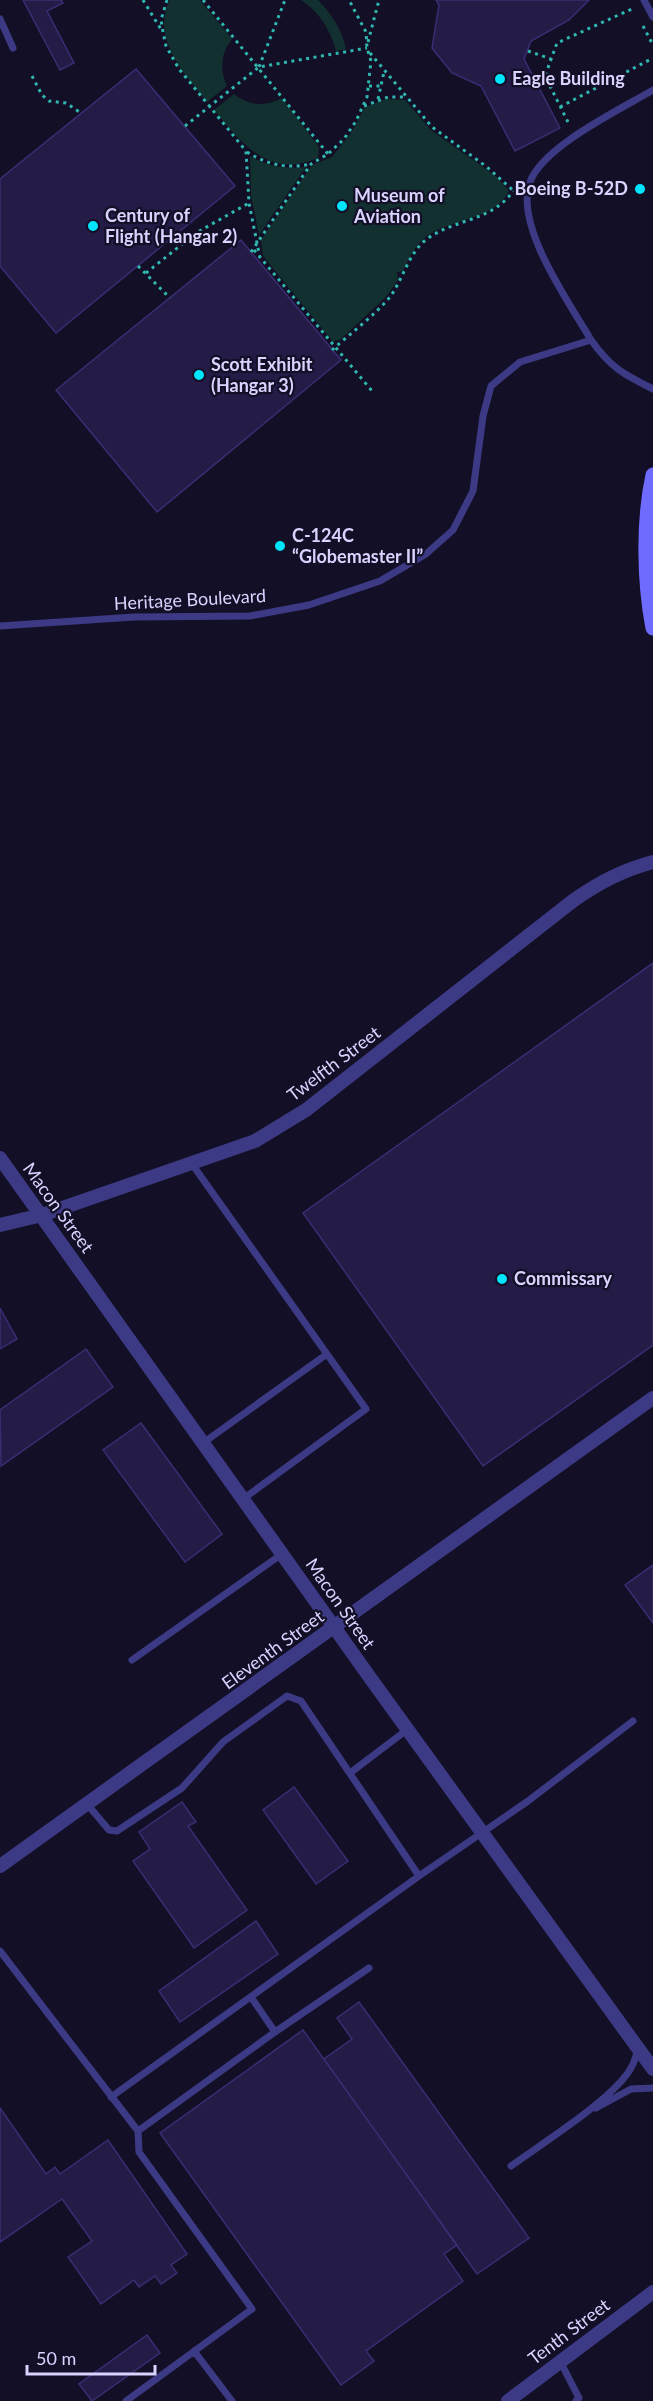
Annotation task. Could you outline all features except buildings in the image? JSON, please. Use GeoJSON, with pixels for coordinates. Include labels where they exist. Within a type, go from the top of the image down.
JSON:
{"type":"FeatureCollection","features":[{"type":"Feature","properties":{"kind":"street"},"geometry":{"type":"LineString","coordinates":[[653,474],[648,495],[646,549],[653,628]]}},
{"type":"Feature","properties":{"kind":"street","name":"Twelfth Street"},"geometry":{"type":"LineString","coordinates":[[0,1225],[42,1215],[255,1141],[306,1110],[574,900],[603,880],[629,868],[653,862]]}},
{"type":"Feature","properties":{"kind":"street","name":"Macon Street"},"geometry":{"type":"LineString","coordinates":[[0,1158],[334,1628],[653,2069]]}},
{"type":"Feature","properties":{"kind":"street","name":"Eleventh Street"},"geometry":{"type":"LineString","coordinates":[[0,1866],[653,1398]]}},
{"type":"Feature","properties":{"kind":"street","name":"Tenth Street"},"geometry":{"type":"LineString","coordinates":[[508,2401],[653,2292]]}},
{"type":"Feature","properties":{"kind":"lane"},"geometry":{"type":"LineString","coordinates":[[644,0],[653,17]]}},
{"type":"Feature","properties":{"kind":"lane"},"geometry":{"type":"LineString","coordinates":[[0,19],[13,48]]}},
{"type":"Feature","properties":{"kind":"lane"},"geometry":{"type":"LineString","coordinates":[[653,90],[584,130],[544,161],[530,182],[528,216],[543,256],[591,340],[604,358],[618,372],[653,389]]}},
{"type":"Feature","properties":{"kind":"lane","name":"Heritage Boulevard"},"geometry":{"type":"LineString","coordinates":[[0,626],[134,617],[250,616],[309,605],[380,581],[426,554],[453,530],[473,491],[483,416],[491,386],[520,362],[591,340]]}},
{"type":"Feature","properties":{"kind":"lane"},"geometry":{"type":"LineString","coordinates":[[192,1164],[366,1409],[243,1499]]}},
{"type":"Feature","properties":{"kind":"lane"},"geometry":{"type":"LineString","coordinates":[[203,1443],[327,1354]]}},
{"type":"Feature","properties":{"kind":"lane"},"geometry":{"type":"LineString","coordinates":[[132,1660],[282,1554]]}},
{"type":"Feature","properties":{"kind":"lane"},"geometry":{"type":"LineString","coordinates":[[87,1804],[109,1830],[117,1831],[182,1788],[223,1742],[287,1696],[301,1701],[419,1876]]}},
{"type":"Feature","properties":{"kind":"lane"},"geometry":{"type":"LineString","coordinates":[[111,2097],[419,1876],[528,1802],[633,1721]]}},
{"type":"Feature","properties":{"kind":"lane"},"geometry":{"type":"LineString","coordinates":[[350,1773],[408,1729]]}},
{"type":"Feature","properties":{"kind":"lane"},"geometry":{"type":"LineString","coordinates":[[0,1950],[138,2131],[140,2152],[252,2309],[126,2401]]}},
{"type":"Feature","properties":{"kind":"lane"},"geometry":{"type":"LineString","coordinates":[[138,2131],[275,2032],[369,1968]]}},
{"type":"Feature","properties":{"kind":"lane"},"geometry":{"type":"LineString","coordinates":[[251,1997],[275,2032]]}},
{"type":"Feature","properties":{"kind":"lane"},"geometry":{"type":"LineString","coordinates":[[511,2166],[570,2123],[622,2080],[633,2066],[638,2049]]}},
{"type":"Feature","properties":{"kind":"lane"},"geometry":{"type":"LineString","coordinates":[[570,2123],[631,2089],[653,2088]]}},
{"type":"Feature","properties":{"kind":"lane"},"geometry":{"type":"LineString","coordinates":[[194,2351],[232,2401]]}},
{"type":"Feature","properties":{"kind":"lane"},"geometry":{"type":"LineString","coordinates":[[560,2361],[579,2398],[576,2401]]}},
{"type":"Feature","properties":{"kind":"path"},"geometry":{"type":"LineString","coordinates":[[143,0],[163,32]]}},
{"type":"Feature","properties":{"kind":"path"},"geometry":{"type":"LineString","coordinates":[[167,0],[161,20],[166,46],[178,69],[246,151],[258,159],[284,167],[311,164],[328,154],[344,139],[362,107],[369,86],[370,61],[366,32],[349,0]]}},
{"type":"Feature","properties":{"kind":"path"},"geometry":{"type":"LineString","coordinates":[[203,0],[328,154]]}},
{"type":"Feature","properties":{"kind":"path"},"geometry":{"type":"LineString","coordinates":[[259,67],[285,0]]}},
{"type":"Feature","properties":{"kind":"path"},"geometry":{"type":"LineString","coordinates":[[379,0],[367,48],[384,72],[432,127],[487,167],[518,195]]}},
{"type":"Feature","properties":{"kind":"path"},"geometry":{"type":"LineString","coordinates":[[568,122],[545,76],[557,43],[634,8]]}},
{"type":"Feature","properties":{"kind":"path"},"geometry":{"type":"LineString","coordinates":[[185,126],[259,67],[367,48]]}},
{"type":"Feature","properties":{"kind":"path"},"geometry":{"type":"LineString","coordinates":[[528,51],[551,59]]}},
{"type":"Feature","properties":{"kind":"path"},"geometry":{"type":"LineString","coordinates":[[560,107],[653,58]]}},
{"type":"Feature","properties":{"kind":"path"},"geometry":{"type":"LineString","coordinates":[[378,99],[384,72]]}},
{"type":"Feature","properties":{"kind":"path"},"geometry":{"type":"LineString","coordinates":[[32,76],[42,95],[49,101],[66,103],[81,113]]}},
{"type":"Feature","properties":{"kind":"path"},"geometry":{"type":"LineString","coordinates":[[369,86],[381,86]]}},
{"type":"Feature","properties":{"kind":"path"},"geometry":{"type":"LineString","coordinates":[[362,107],[378,99],[405,98]]}},
{"type":"Feature","properties":{"kind":"path"},"geometry":{"type":"LineString","coordinates":[[246,151],[249,203],[260,258]]}},
{"type":"Feature","properties":{"kind":"path"},"geometry":{"type":"LineString","coordinates":[[311,164],[252,251],[372,391]]}},
{"type":"Feature","properties":{"kind":"path"},"geometry":{"type":"LineString","coordinates":[[334,349],[388,299],[425,240],[437,232],[501,206],[513,191]]}},
{"type":"Feature","properties":{"kind":"path"},"geometry":{"type":"LineString","coordinates":[[146,273],[196,233],[249,203]]}},
{"type":"Feature","properties":{"kind":"path"},"geometry":{"type":"LineString","coordinates":[[138,266],[170,298]]}},
{"type":"Feature","properties":{"kind":"green space"},"geometry":{"type":"Polygon","coordinates":[[[170,0],[200,0],[232,39],[225,50],[222,61],[227,86],[207,102],[180,68],[167,41],[164,28],[165,14],[170,0]]]}},
{"type":"Feature","properties":{"kind":"green space"},"geometry":{"type":"Polygon","coordinates":[[[301,0],[318,0],[323,5],[339,29],[346,49],[336,51],[323,22],[314,10],[301,0]]]}},
{"type":"Feature","properties":{"kind":"green space"},"geometry":{"type":"Polygon","coordinates":[[[234,94],[245,101],[257,104],[269,103],[282,98],[319,147],[318,158],[301,163],[285,164],[258,155],[246,146],[214,110],[234,94]]]}},
{"type":"Feature","properties":{"kind":"green space"},"geometry":{"type":"Polygon","coordinates":[[[386,99],[405,100],[431,130],[497,177],[509,191],[494,208],[427,236],[419,243],[403,271],[397,272],[398,280],[386,297],[341,339],[333,342],[263,256],[261,240],[312,165],[332,157],[351,133],[365,107],[386,99]]]}},
{"type":"Feature","properties":{"kind":"green space"},"geometry":{"type":"Polygon","coordinates":[[[250,156],[263,163],[277,166],[306,167],[259,235],[251,196],[250,156]]]}},
{"type":"Feature","properties":{"kind":"place","name":"Eagle Building"},"geometry":{"type":"Point","coordinates":[500,79]}},
{"type":"Feature","properties":{"kind":"place","name":"Boeing B-52D"},"geometry":{"type":"Point","coordinates":[640,189]}},
{"type":"Feature","properties":{"kind":"place","name":"Museum of Aviation"},"geometry":{"type":"Point","coordinates":[342,206]}},
{"type":"Feature","properties":{"kind":"place","name":"Century of Flight (Hangar 2)"},"geometry":{"type":"Point","coordinates":[93,226]}},
{"type":"Feature","properties":{"kind":"place","name":"Scott Exhibit (Hangar 3)"},"geometry":{"type":"Point","coordinates":[199,375]}},
{"type":"Feature","properties":{"kind":"place","name":"C-124C “Globemaster II”"},"geometry":{"type":"Point","coordinates":[280,546]}},
{"type":"Feature","properties":{"kind":"place","name":"Commissary"},"geometry":{"type":"Point","coordinates":[502,1279]}}]}
